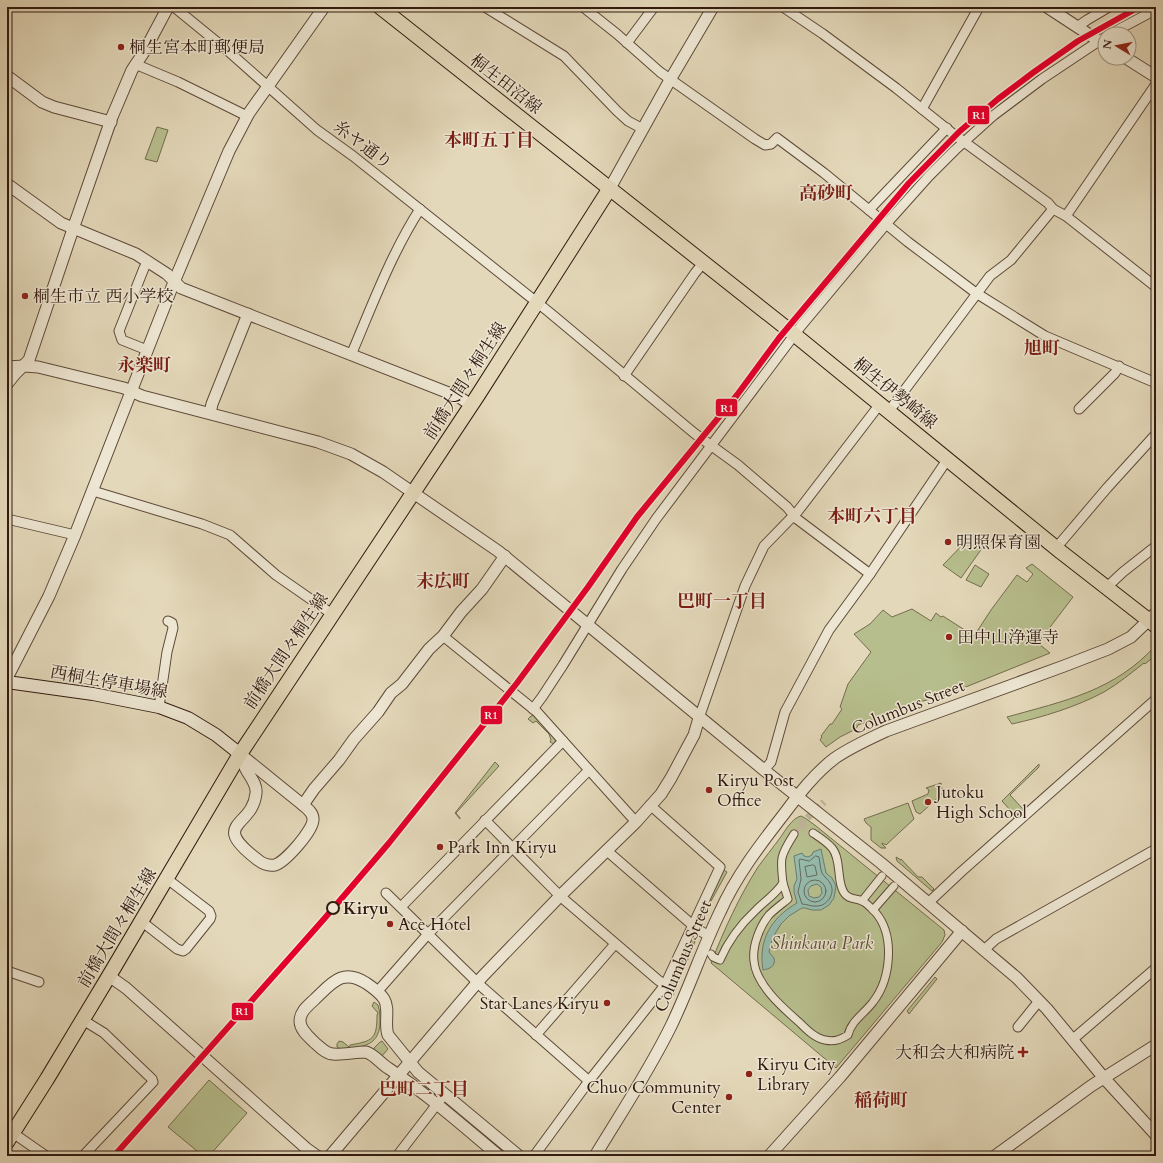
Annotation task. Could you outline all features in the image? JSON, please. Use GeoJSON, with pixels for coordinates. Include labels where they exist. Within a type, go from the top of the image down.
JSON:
{"type":"FeatureCollection","features":[{"type":"Feature","properties":{"kind":"main road","name":"桐生田沼線"},"geometry":{"type":"LineString","coordinates":[[380,7],[610,188]]}},
{"type":"Feature","properties":{"kind":"main road","name":"桐生伊勢崎線"},"geometry":{"type":"LineString","coordinates":[[610,188],[794,334],[1056,548],[1107,587],[1154,620]]}},
{"type":"Feature","properties":{"kind":"main road","name":"前橋大間々桐生線"},"geometry":{"type":"LineString","coordinates":[[10,1137],[83,1020],[240,754],[471,404],[610,188]]}},
{"type":"Feature","properties":{"kind":"main road","name":"西桐生停車場線"},"geometry":{"type":"LineString","coordinates":[[7,682],[93,694],[159,707],[188,718],[216,735],[240,754]]}},
{"type":"Feature","properties":{"kind":"street"},"geometry":{"type":"LineString","coordinates":[[7,384],[29,360],[32,353],[110,122],[135,64],[144,52],[168,7]]}},
{"type":"Feature","properties":{"kind":"street","name":"糸ヤ通り"},"geometry":{"type":"LineString","coordinates":[[174,7],[228,51],[318,130],[353,156],[537,303],[624,376],[710,445],[738,465],[798,519],[870,574]]}},
{"type":"Feature","properties":{"kind":"street"},"geometry":{"type":"LineString","coordinates":[[7,678],[49,596],[75,535],[174,282],[229,151],[247,116],[324,7]]}},
{"type":"Feature","properties":{"kind":"street"},"geometry":{"type":"LineString","coordinates":[[485,7],[564,56],[617,111],[643,129]]}},
{"type":"Feature","properties":{"kind":"street"},"geometry":{"type":"LineString","coordinates":[[583,7],[670,80],[761,143],[765,145],[771,144],[776,138],[824,173],[887,223],[908,242],[976,294],[1045,336],[1119,366],[1156,383]]}},
{"type":"Feature","properties":{"kind":"street"},"geometry":{"type":"LineString","coordinates":[[627,43],[654,7]]}},
{"type":"Feature","properties":{"kind":"street"},"geometry":{"type":"LineString","coordinates":[[610,188],[670,80],[713,7]]}},
{"type":"Feature","properties":{"kind":"street"},"geometry":{"type":"LineString","coordinates":[[784,7],[823,34],[1048,203],[1053,209],[1066,216],[1156,287]]}},
{"type":"Feature","properties":{"kind":"street"},"geometry":{"type":"LineString","coordinates":[[922,109],[979,7]]}},
{"type":"Feature","properties":{"kind":"street"},"geometry":{"type":"LineString","coordinates":[[1047,7],[1077,27],[1097,38]]}},
{"type":"Feature","properties":{"kind":"street"},"geometry":{"type":"LineString","coordinates":[[1077,27],[1109,7]]}},
{"type":"Feature","properties":{"kind":"street"},"geometry":{"type":"LineString","coordinates":[[1125,26],[1155,10]]}},
{"type":"Feature","properties":{"kind":"street"},"geometry":{"type":"LineString","coordinates":[[533,709],[588,625],[629,557],[710,445],[794,334],[887,223],[918,188],[965,141],[994,115],[1018,97],[1097,45]]}},
{"type":"Feature","properties":{"kind":"street"},"geometry":{"type":"LineString","coordinates":[[135,64],[178,82],[247,116]]}},
{"type":"Feature","properties":{"kind":"street"},"geometry":{"type":"LineString","coordinates":[[1137,65],[1156,77]]}},
{"type":"Feature","properties":{"kind":"street"},"geometry":{"type":"LineString","coordinates":[[7,76],[36,99],[49,105],[110,122]]}},
{"type":"Feature","properties":{"kind":"street"},"geometry":{"type":"LineString","coordinates":[[1066,216],[1156,84]]}},
{"type":"Feature","properties":{"kind":"street"},"geometry":{"type":"LineString","coordinates":[[870,210],[947,128]]}},
{"type":"Feature","properties":{"kind":"street"},"geometry":{"type":"LineString","coordinates":[[7,184],[55,219],[73,229],[130,251],[148,261],[167,274],[181,288],[459,397],[471,404]]}},
{"type":"Feature","properties":{"kind":"street"},"geometry":{"type":"LineString","coordinates":[[351,355],[400,245],[420,209]]}},
{"type":"Feature","properties":{"kind":"street"},"geometry":{"type":"LineString","coordinates":[[330,1156],[477,982],[560,896],[636,822],[661,794],[694,734],[745,586],[759,553],[768,540],[794,515],[990,276],[1011,260],[1053,209]]}},
{"type":"Feature","properties":{"kind":"street"},"geometry":{"type":"LineString","coordinates":[[147,350],[122,340],[119,331],[148,261]]}},
{"type":"Feature","properties":{"kind":"street"},"geometry":{"type":"LineString","coordinates":[[624,376],[694,273],[704,262]]}},
{"type":"Feature","properties":{"kind":"street"},"geometry":{"type":"LineString","coordinates":[[210,413],[212,404],[248,314]]}},
{"type":"Feature","properties":{"kind":"street"},"geometry":{"type":"LineString","coordinates":[[7,367],[24,366],[38,368],[119,387],[142,396],[325,444],[345,451],[368,463],[412,492],[505,556],[699,718],[881,863],[984,950],[1022,983],[1039,1001],[1104,1078],[1156,1135]]}},
{"type":"Feature","properties":{"kind":"street"},"geometry":{"type":"LineString","coordinates":[[1078,409],[1115,373],[1119,366]]}},
{"type":"Feature","properties":{"kind":"street"},"geometry":{"type":"LineString","coordinates":[[1056,548],[1107,488],[1156,434]]}},
{"type":"Feature","properties":{"kind":"street"},"geometry":{"type":"LineString","coordinates":[[764,770],[771,762],[785,712],[832,626],[870,574],[947,460]]}},
{"type":"Feature","properties":{"kind":"street"},"geometry":{"type":"LineString","coordinates":[[92,491],[202,524],[230,535],[276,576],[332,614]]}},
{"type":"Feature","properties":{"kind":"street"},"geometry":{"type":"LineString","coordinates":[[7,519],[75,535]]}},
{"type":"Feature","properties":{"kind":"street"},"geometry":{"type":"LineString","coordinates":[[1107,587],[1123,572],[1156,546]]}},
{"type":"Feature","properties":{"kind":"street"},"geometry":{"type":"LineString","coordinates":[[303,805],[354,739],[378,712],[391,693],[402,684],[429,649],[443,636],[461,612],[488,582],[505,556]]}},
{"type":"Feature","properties":{"kind":"street","name":"Columbus Street"},"geometry":{"type":"LineString","coordinates":[[595,1156],[645,1076],[660,1048],[683,999],[709,936],[729,893],[743,869],[797,797],[828,764],[843,753],[869,738],[893,728],[1091,656],[1131,637],[1154,620]]}},
{"type":"Feature","properties":{"kind":"street"},"geometry":{"type":"LineString","coordinates":[[159,707],[167,652],[173,628],[172,623],[168,621]]}},
{"type":"Feature","properties":{"kind":"street"},"geometry":{"type":"LineString","coordinates":[[443,636],[537,712],[636,822]]}},
{"type":"Feature","properties":{"kind":"street"},"geometry":{"type":"LineString","coordinates":[[928,903],[1156,699]]}},
{"type":"Feature","properties":{"kind":"street"},"geometry":{"type":"LineString","coordinates":[[401,907],[564,741]]}},
{"type":"Feature","properties":{"kind":"street"},"geometry":{"type":"LineString","coordinates":[[240,754],[303,805],[312,815],[312,824],[287,858],[280,863],[271,866],[257,859],[237,842],[234,837],[236,828],[251,808],[256,794],[254,784],[247,772],[240,754]]}},
{"type":"Feature","properties":{"kind":"street"},"geometry":{"type":"LineString","coordinates":[[377,992],[428,934],[589,770]]}},
{"type":"Feature","properties":{"kind":"street"},"geometry":{"type":"LineString","coordinates":[[534,1156],[589,1081],[665,985],[720,867],[650,805]]}},
{"type":"Feature","properties":{"kind":"street"},"geometry":{"type":"LineString","coordinates":[[485,820],[560,896],[665,985]]}},
{"type":"Feature","properties":{"kind":"street"},"geometry":{"type":"LineString","coordinates":[[794,834],[781,859],[783,883],[788,899],[771,914],[764,924],[756,942],[753,960],[760,980],[780,1006],[813,1035],[824,1040],[834,1041],[848,1035],[850,1027],[874,1001],[883,983],[888,958],[886,936],[880,920],[873,910],[862,901],[851,898],[845,894],[842,887],[836,856],[832,848],[813,833]]}},
{"type":"Feature","properties":{"kind":"street"},"geometry":{"type":"LineString","coordinates":[[984,950],[996,939],[1156,849]]}},
{"type":"Feature","properties":{"kind":"street"},"geometry":{"type":"LineString","coordinates":[[606,850],[700,932],[709,936]]}},
{"type":"Feature","properties":{"kind":"street"},"geometry":{"type":"LineString","coordinates":[[862,901],[882,876]]}},
{"type":"Feature","properties":{"kind":"street"},"geometry":{"type":"LineString","coordinates":[[141,921],[177,949],[183,951],[210,919],[210,911],[166,878]]}},
{"type":"Feature","properties":{"kind":"street"},"geometry":{"type":"LineString","coordinates":[[711,954],[713,957],[720,960],[733,936],[756,910],[776,893],[783,883]]}},
{"type":"Feature","properties":{"kind":"street"},"geometry":{"type":"LineString","coordinates":[[873,910],[894,886]]}},
{"type":"Feature","properties":{"kind":"street"},"geometry":{"type":"LineString","coordinates":[[386,893],[477,982],[589,1081]]}},
{"type":"Feature","properties":{"kind":"street"},"geometry":{"type":"LineString","coordinates":[[769,1156],[845,1072],[962,931]]}},
{"type":"Feature","properties":{"kind":"street"},"geometry":{"type":"LineString","coordinates":[[536,1035],[615,944]]}},
{"type":"Feature","properties":{"kind":"street"},"geometry":{"type":"LineString","coordinates":[[1072,1040],[1156,968]]}},
{"type":"Feature","properties":{"kind":"street"},"geometry":{"type":"LineString","coordinates":[[7,971],[40,982]]}},
{"type":"Feature","properties":{"kind":"street"},"geometry":{"type":"LineString","coordinates":[[109,976],[132,993],[307,1149],[317,1156]]}},
{"type":"Feature","properties":{"kind":"street"},"geometry":{"type":"LineString","coordinates":[[499,1156],[371,1054],[366,1052],[333,1054],[327,1052],[306,1033],[301,1024],[301,1017],[304,1010],[338,978],[347,976],[355,977],[367,983],[384,999],[386,1005],[386,1029],[388,1035],[418,1072],[519,1156]]}},
{"type":"Feature","properties":{"kind":"street"},"geometry":{"type":"LineString","coordinates":[[1018,1027],[1039,1001]]}},
{"type":"Feature","properties":{"kind":"street"},"geometry":{"type":"LineString","coordinates":[[83,1020],[104,1033],[152,1079],[153,1082],[83,1156]]}},
{"type":"Feature","properties":{"kind":"street"},"geometry":{"type":"LineString","coordinates":[[995,1156],[1104,1078],[1156,1045]]}},
{"type":"Feature","properties":{"kind":"street"},"geometry":{"type":"LineString","coordinates":[[397,1156],[444,1094]]}},
{"type":"Feature","properties":{"kind":"street"},"geometry":{"type":"LineString","coordinates":[[10,1137],[46,1156]]}},
{"type":"Feature","properties":{"kind":"green space"},"geometry":{"type":"Polygon","coordinates":[[[157,127],[168,130],[157,162],[145,159],[157,127]]]}},
{"type":"Feature","properties":{"kind":"green space"},"geometry":{"type":"Polygon","coordinates":[[[973,534],[985,544],[961,578],[943,565],[973,534]]]}},
{"type":"Feature","properties":{"kind":"green space"},"geometry":{"type":"Polygon","coordinates":[[[1032,564],[1073,597],[1038,643],[1050,653],[941,697],[918,702],[858,725],[856,729],[840,737],[826,747],[820,740],[822,737],[821,736],[830,724],[832,724],[842,709],[840,707],[848,684],[871,652],[854,634],[870,624],[883,610],[892,617],[912,609],[931,621],[936,613],[941,617],[943,616],[974,636],[1017,575],[1027,582],[1033,574],[1026,568],[1032,564]]]}},
{"type":"Feature","properties":{"kind":"green space"},"geometry":{"type":"Polygon","coordinates":[[[975,565],[989,574],[981,587],[966,580],[975,565]]]}},
{"type":"Feature","properties":{"kind":"green space"},"geometry":{"type":"Polygon","coordinates":[[[1156,645],[1156,655],[1104,692],[1059,711],[1036,718],[1012,724],[1007,717],[1068,699],[1106,684],[1140,661],[1156,645]]]}},
{"type":"Feature","properties":{"kind":"green space"},"geometry":{"type":"Polygon","coordinates":[[[535,715],[556,739],[554,744],[550,742],[551,740],[549,734],[536,721],[533,723],[528,719],[535,715]]]}},
{"type":"Feature","properties":{"kind":"green space"},"geometry":{"type":"Polygon","coordinates":[[[495,762],[499,766],[456,813],[460,819],[455,813],[495,762]]]}},
{"type":"Feature","properties":{"kind":"green space"},"geometry":{"type":"Polygon","coordinates":[[[1039,764],[1039,767],[1010,795],[1023,809],[1014,818],[1011,814],[1012,812],[1002,801],[1039,764]]]}},
{"type":"Feature","properties":{"kind":"green space"},"geometry":{"type":"Polygon","coordinates":[[[941,783],[943,793],[920,814],[916,812],[912,801],[928,794],[929,790],[926,788],[941,783]]]}},
{"type":"Feature","properties":{"kind":"green space"},"geometry":{"type":"Polygon","coordinates":[[[908,803],[914,819],[886,845],[882,843],[886,848],[881,848],[871,840],[871,827],[864,819],[908,803]]]}},
{"type":"Feature","properties":{"kind":"green space","name":"Shinkawa Park"},"geometry":{"type":"Polygon","coordinates":[[[801,816],[816,826],[944,930],[945,935],[942,942],[836,1068],[711,963],[732,914],[758,867],[789,825],[801,816]]]}},
{"type":"Feature","properties":{"kind":"green space"},"geometry":{"type":"Polygon","coordinates":[[[896,857],[901,859],[918,877],[922,877],[934,889],[932,891],[897,861],[896,857]]]}},
{"type":"Feature","properties":{"kind":"green space"},"geometry":{"type":"Polygon","coordinates":[[[724,870],[727,872],[711,901],[703,922],[700,920],[724,870]]]}},
{"type":"Feature","properties":{"kind":"green space"},"geometry":{"type":"Polygon","coordinates":[[[691,937],[696,939],[673,996],[667,990],[691,937]]]}},
{"type":"Feature","properties":{"kind":"green space"},"geometry":{"type":"Polygon","coordinates":[[[935,977],[937,979],[909,1014],[907,1011],[935,977]]]}},
{"type":"Feature","properties":{"kind":"green space"},"geometry":{"type":"Polygon","coordinates":[[[374,1002],[378,1005],[380,1023],[379,1031],[372,1042],[355,1048],[341,1049],[337,1047],[339,1041],[343,1042],[349,1047],[350,1045],[364,1042],[372,1038],[375,1034],[378,1013],[372,1006],[374,1002]]]}},
{"type":"Feature","properties":{"kind":"green space"},"geometry":{"type":"Polygon","coordinates":[[[382,1041],[388,1049],[382,1056],[375,1051],[374,1048],[382,1041]]]}},
{"type":"Feature","properties":{"kind":"green space"},"geometry":{"type":"Polygon","coordinates":[[[209,1080],[247,1113],[209,1156],[203,1156],[168,1127],[209,1080]]]}},
{"type":"Feature","properties":{"kind":"green space"},"geometry":{"type":"Polygon","coordinates":[[[451,1106],[511,1156],[506,1156],[472,1128],[449,1107],[451,1106]]]}},
{"type":"Feature","properties":{"kind":"water"},"geometry":{"type":"Polygon","coordinates":[[[821,849],[826,873],[832,878],[836,886],[834,898],[829,905],[821,910],[802,908],[789,916],[781,924],[772,941],[769,952],[774,958],[774,963],[770,968],[763,970],[763,949],[768,931],[780,916],[797,903],[794,892],[794,886],[797,879],[794,856],[802,853],[804,856],[808,857],[812,855],[813,852],[821,849]],[[817,884],[811,886],[808,890],[809,896],[814,898],[819,897],[822,893],[821,887],[817,884]]]}},
{"type":"Feature","properties":{"kind":"tunnel"},"geometry":{"type":"LineString","coordinates":[[794,834],[801,824],[824,802]]}},
{"type":"Feature","properties":{"kind":"tunnel"},"geometry":{"type":"LineString","coordinates":[[801,824],[813,833]]}},
{"type":"Feature","properties":{"kind":"transit line","name":"R1"},"geometry":{"type":"LineString","coordinates":[[114,1156],[324,919],[389,843],[517,683],[588,587],[637,517],[737,395],[779,338],[909,183],[960,131],[998,99],[1078,41],[1139,7]]}},
{"type":"Feature","properties":{"kind":"place","name":"桐生宮本町郵便局"},"geometry":{"type":"Point","coordinates":[121,47]}},
{"type":"Feature","properties":{"kind":"place","name":"桐生市立 西小学校"},"geometry":{"type":"Point","coordinates":[25,296]}},
{"type":"Feature","properties":{"kind":"place","name":"明照保育園"},"geometry":{"type":"Point","coordinates":[948,542]}},
{"type":"Feature","properties":{"kind":"place","name":"田中山浄運寺"},"geometry":{"type":"Point","coordinates":[949,637]}},
{"type":"Feature","properties":{"kind":"place","name":"Kiryu Post Office"},"geometry":{"type":"Point","coordinates":[709,790]}},
{"type":"Feature","properties":{"kind":"place","name":"Jutoku High School"},"geometry":{"type":"Point","coordinates":[928,802]}},
{"type":"Feature","properties":{"kind":"place","name":"Park Inn Kiryu"},"geometry":{"type":"Point","coordinates":[440,847]}},
{"type":"Feature","properties":{"kind":"place","name":"Kiryu"},"geometry":{"type":"Point","coordinates":[333,908]}},
{"type":"Feature","properties":{"kind":"place","name":"Ace Hotel"},"geometry":{"type":"Point","coordinates":[390,924]}},
{"type":"Feature","properties":{"kind":"place","name":"Star Lanes Kiryu"},"geometry":{"type":"Point","coordinates":[607,1003]}},
{"type":"Feature","properties":{"kind":"place","name":"大和会大和病院"},"geometry":{"type":"Point","coordinates":[1023,1052]}},
{"type":"Feature","properties":{"kind":"place","name":"Kiryu City Library"},"geometry":{"type":"Point","coordinates":[749,1074]}},
{"type":"Feature","properties":{"kind":"place","name":"Chuo Community Center"},"geometry":{"type":"Point","coordinates":[729,1097]}},
{"type":"Feature","properties":{"kind":"district","name":"本町五丁目"},"geometry":{"type":"Point","coordinates":[489,140]}},
{"type":"Feature","properties":{"kind":"district","name":"高砂町"},"geometry":{"type":"Point","coordinates":[826,193]}},
{"type":"Feature","properties":{"kind":"district","name":"旭町"},"geometry":{"type":"Point","coordinates":[1042,348]}},
{"type":"Feature","properties":{"kind":"district","name":"永楽町"},"geometry":{"type":"Point","coordinates":[144,365]}},
{"type":"Feature","properties":{"kind":"district","name":"本町六丁目"},"geometry":{"type":"Point","coordinates":[872,516]}},
{"type":"Feature","properties":{"kind":"district","name":"末広町"},"geometry":{"type":"Point","coordinates":[443,581]}},
{"type":"Feature","properties":{"kind":"district","name":"巴町一丁目"},"geometry":{"type":"Point","coordinates":[722,601]}},
{"type":"Feature","properties":{"kind":"district","name":"巴町二丁目"},"geometry":{"type":"Point","coordinates":[424,1089]}},
{"type":"Feature","properties":{"kind":"district","name":"稲荷町"},"geometry":{"type":"Point","coordinates":[881,1100]}}]}
